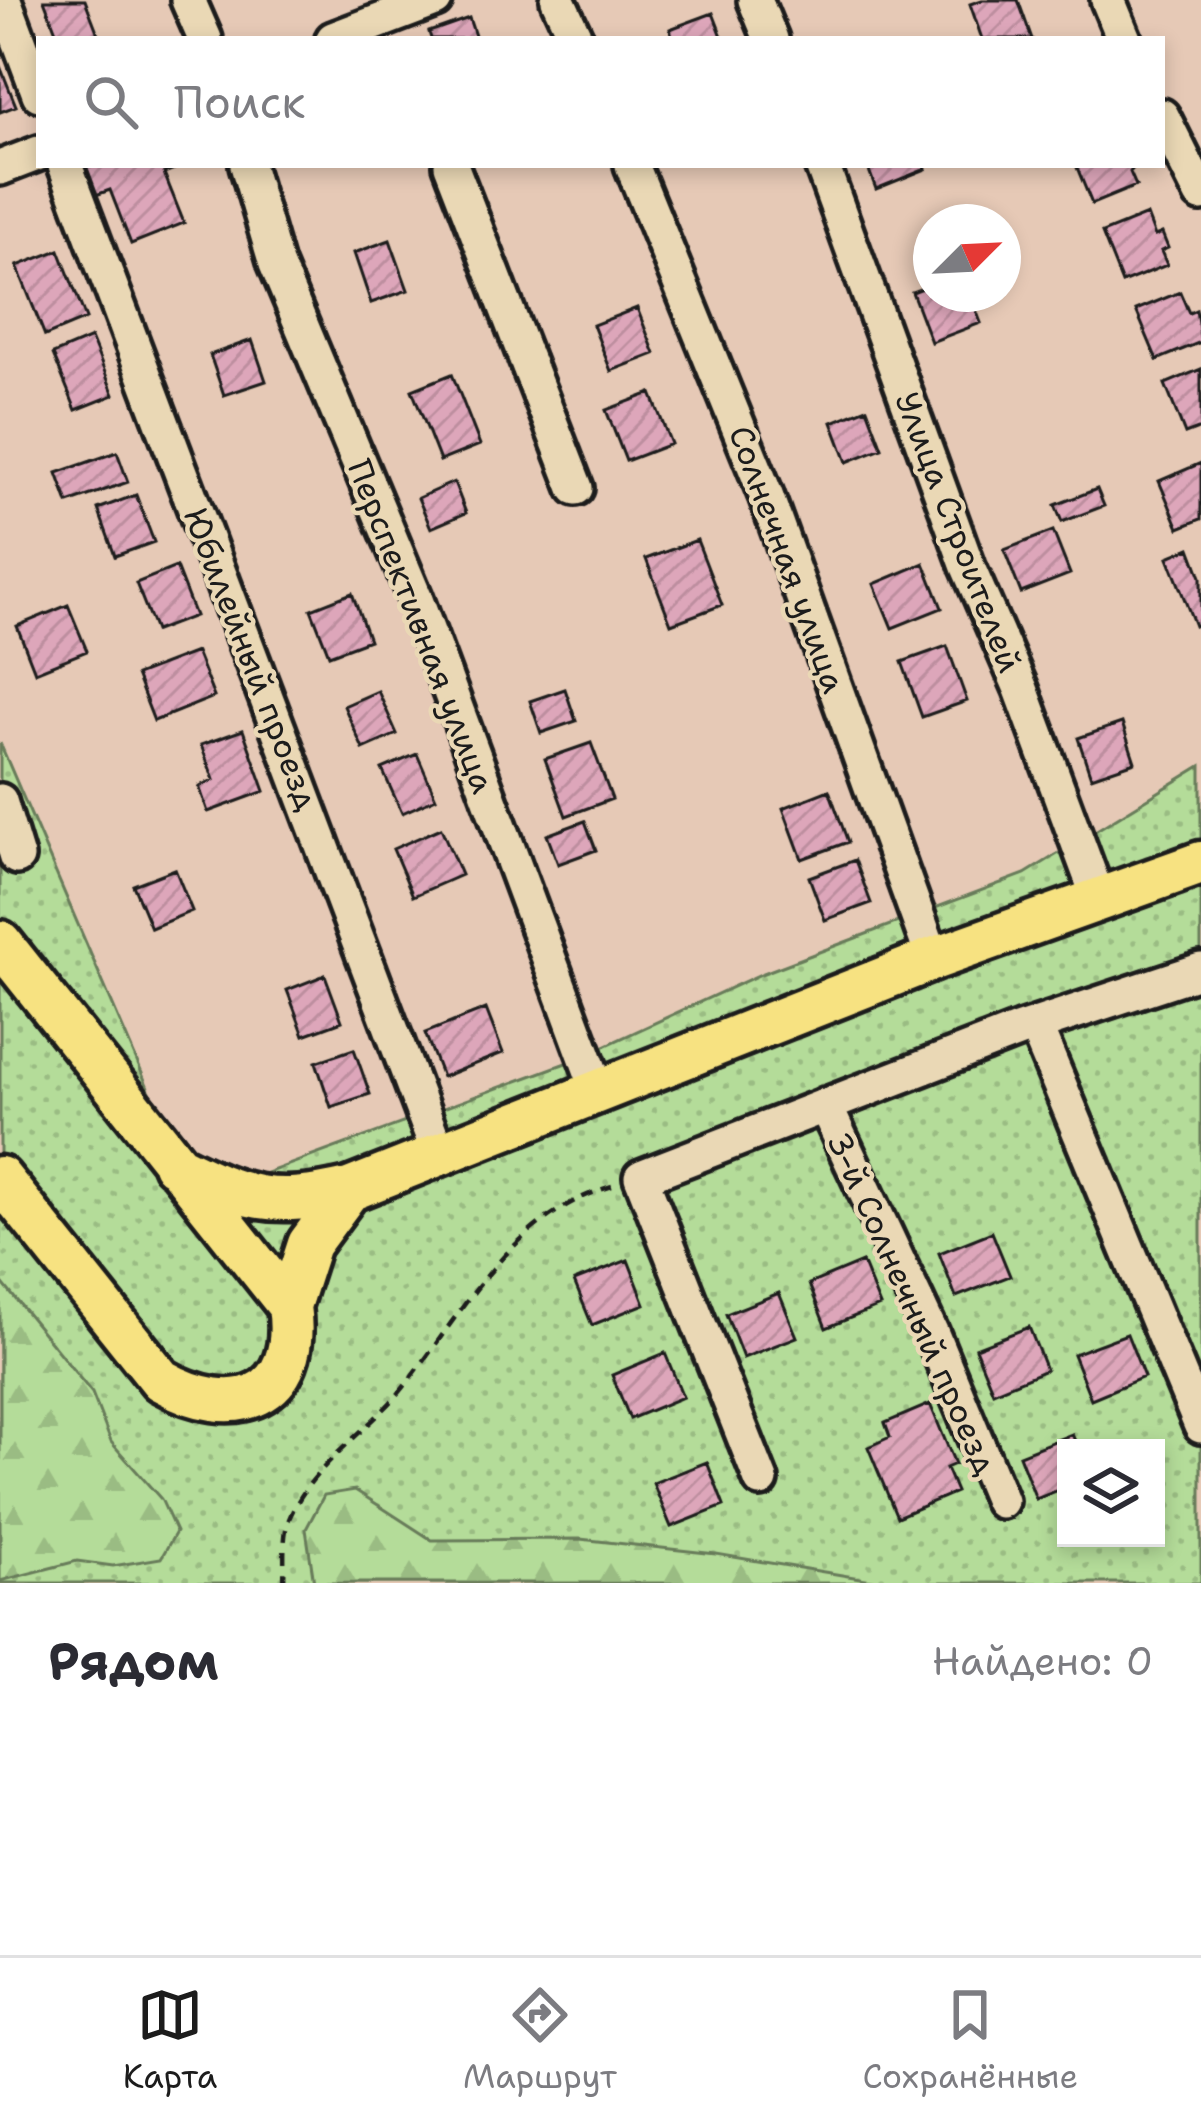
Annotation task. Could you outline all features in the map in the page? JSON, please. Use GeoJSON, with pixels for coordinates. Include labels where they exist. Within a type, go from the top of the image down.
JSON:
{"type":"FeatureCollection","features":[{"type":"Feature","properties":{"kind":"main road"},"geometry":{"type":"LineString","coordinates":[[174,1164],[232,1194],[273,1202],[349,1190],[597,1088],[933,959],[1201,863]]}},
{"type":"Feature","properties":{"kind":"main road"},"geometry":{"type":"LineString","coordinates":[[0,942],[290,1306]]}},
{"type":"Feature","properties":{"kind":"main road"},"geometry":{"type":"LineString","coordinates":[[0,1178],[161,1380],[190,1396],[220,1403],[248,1397],[288,1366],[294,1341],[290,1306],[309,1244],[349,1190]]}},
{"type":"Feature","properties":{"kind":"street"},"geometry":{"type":"LineString","coordinates":[[4,0],[36,86]]}},
{"type":"Feature","properties":{"kind":"street"},"geometry":{"type":"LineString","coordinates":[[188,0],[204,36]]}},
{"type":"Feature","properties":{"kind":"street"},"geometry":{"type":"LineString","coordinates":[[342,36],[436,0]]}},
{"type":"Feature","properties":{"kind":"street"},"geometry":{"type":"LineString","coordinates":[[558,0],[574,36]]}},
{"type":"Feature","properties":{"kind":"street"},"geometry":{"type":"LineString","coordinates":[[755,0],[771,36]]}},
{"type":"Feature","properties":{"kind":"street"},"geometry":{"type":"LineString","coordinates":[[1108,0],[1123,36]]}},
{"type":"Feature","properties":{"kind":"street"},"geometry":{"type":"LineString","coordinates":[[1165,122],[1201,194]]}},
{"type":"Feature","properties":{"kind":"street"},"geometry":{"type":"LineString","coordinates":[[0,168],[36,154]]}},
{"type":"Feature","properties":{"kind":"street","name":"Юбилейный проезд"},"geometry":{"type":"LineString","coordinates":[[66,168],[438,1152]]}},
{"type":"Feature","properties":{"kind":"street","name":"Перспективная улица"},"geometry":{"type":"LineString","coordinates":[[248,168],[276,264],[415,597],[597,1088]]}},
{"type":"Feature","properties":{"kind":"street"},"geometry":{"type":"LineString","coordinates":[[452,168],[576,488]]}},
{"type":"Feature","properties":{"kind":"street","name":"Солнечная улица"},"geometry":{"type":"LineString","coordinates":[[633,168],[766,495],[933,959]]}},
{"type":"Feature","properties":{"kind":"street","name":"Улица Строителей"},"geometry":{"type":"LineString","coordinates":[[823,168],[968,567],[1021,689],[1098,897]]}},
{"type":"Feature","properties":{"kind":"street"},"geometry":{"type":"LineString","coordinates":[[0,801],[17,857]]}},
{"type":"Feature","properties":{"kind":"street"},"geometry":{"type":"LineString","coordinates":[[761,1480],[640,1177],[1035,1025],[1201,970]]}},
{"type":"Feature","properties":{"kind":"street"},"geometry":{"type":"LineString","coordinates":[[1035,1025],[1201,1426]]}},
{"type":"Feature","properties":{"kind":"street","name":"3-й Солнечный проезд"},"geometry":{"type":"LineString","coordinates":[[825,1105],[932,1334],[1001,1501]]}},
{"type":"Feature","properties":{"kind":"path"},"geometry":{"type":"LineString","coordinates":[[284,1583],[287,1522],[298,1503],[403,1388],[469,1291],[542,1218],[598,1190],[640,1177]]}},
{"type":"Feature","properties":{"kind":"green space"},"geometry":{"type":"Polygon","coordinates":[[[0,743],[196,1199],[574,1060],[761,974],[1025,874],[1201,766],[1201,1583],[0,1583],[0,743]]]}},
{"type":"Feature","properties":{"kind":"green space"},"geometry":{"type":"Polygon","coordinates":[[[0,1280],[92,1393],[111,1442],[161,1499],[176,1532],[161,1558],[113,1566],[77,1561],[0,1581],[0,1280]]]}},
{"type":"Feature","properties":{"kind":"green space"},"geometry":{"type":"Polygon","coordinates":[[[355,1490],[432,1540],[580,1539],[716,1554],[890,1583],[314,1583],[306,1529],[324,1495],[355,1490]]]}},
{"type":"Feature","properties":{"kind":"building"},"geometry":{"type":"Polygon","coordinates":[[[44,0],[85,0],[99,36],[58,36],[44,0]]]}},
{"type":"Feature","properties":{"kind":"building"},"geometry":{"type":"Polygon","coordinates":[[[1018,0],[1031,36],[981,36],[970,4],[1018,0]]]}},
{"type":"Feature","properties":{"kind":"building"},"geometry":{"type":"Polygon","coordinates":[[[713,13],[722,36],[672,36],[670,29],[713,13]]]}},
{"type":"Feature","properties":{"kind":"building"},"geometry":{"type":"Polygon","coordinates":[[[469,18],[475,36],[430,36],[429,32],[469,18]]]}},
{"type":"Feature","properties":{"kind":"building"},"geometry":{"type":"Polygon","coordinates":[[[0,66],[16,106],[0,112],[0,66]]]}},
{"type":"Feature","properties":{"kind":"building"},"geometry":{"type":"Polygon","coordinates":[[[82,168],[176,168],[164,173],[184,223],[131,244],[110,190],[93,196],[82,168]]]}},
{"type":"Feature","properties":{"kind":"building"},"geometry":{"type":"Polygon","coordinates":[[[868,168],[926,169],[876,189],[868,168]]]}},
{"type":"Feature","properties":{"kind":"building"},"geometry":{"type":"Polygon","coordinates":[[[1077,168],[1133,168],[1130,172],[1136,186],[1092,204],[1077,168]]]}},
{"type":"Feature","properties":{"kind":"building"},"geometry":{"type":"Polygon","coordinates":[[[1147,215],[1155,236],[1162,233],[1168,248],[1161,251],[1167,265],[1122,283],[1102,233],[1147,215]]]}},
{"type":"Feature","properties":{"kind":"building"},"geometry":{"type":"Polygon","coordinates":[[[390,240],[408,290],[371,303],[354,253],[390,240]]]}},
{"type":"Feature","properties":{"kind":"building"},"geometry":{"type":"Polygon","coordinates":[[[59,250],[86,319],[45,336],[17,266],[59,250]]]}},
{"type":"Feature","properties":{"kind":"building"},"geometry":{"type":"Polygon","coordinates":[[[1180,292],[1189,313],[1196,310],[1201,342],[1157,360],[1136,310],[1180,292]]]}},
{"type":"Feature","properties":{"kind":"building"},"geometry":{"type":"Polygon","coordinates":[[[637,308],[655,354],[611,371],[593,325],[637,308]]]}},
{"type":"Feature","properties":{"kind":"building"},"geometry":{"type":"Polygon","coordinates":[[[920,312],[977,312],[981,323],[931,342],[920,312]]]}},
{"type":"Feature","properties":{"kind":"building"},"geometry":{"type":"Polygon","coordinates":[[[91,338],[114,395],[76,410],[53,354],[91,338]]]}},
{"type":"Feature","properties":{"kind":"building"},"geometry":{"type":"Polygon","coordinates":[[[252,340],[266,381],[224,395],[210,355],[252,340]]]}},
{"type":"Feature","properties":{"kind":"building"},"geometry":{"type":"Polygon","coordinates":[[[1201,369],[1201,428],[1185,434],[1165,384],[1201,369]]]}},
{"type":"Feature","properties":{"kind":"building"},"geometry":{"type":"Polygon","coordinates":[[[452,374],[480,445],[440,461],[412,390],[452,374]]]}},
{"type":"Feature","properties":{"kind":"building"},"geometry":{"type":"Polygon","coordinates":[[[651,393],[671,444],[626,461],[606,410],[651,393]]]}},
{"type":"Feature","properties":{"kind":"building"},"geometry":{"type":"Polygon","coordinates":[[[867,408],[882,448],[847,462],[832,422],[867,408]]]}},
{"type":"Feature","properties":{"kind":"building"},"geometry":{"type":"Polygon","coordinates":[[[117,452],[128,482],[68,503],[57,473],[117,452]]]}},
{"type":"Feature","properties":{"kind":"building"},"geometry":{"type":"Polygon","coordinates":[[[1201,463],[1201,519],[1179,528],[1159,481],[1201,463]]]}},
{"type":"Feature","properties":{"kind":"building"},"geometry":{"type":"Polygon","coordinates":[[[454,482],[466,513],[431,528],[418,498],[454,482]]]}},
{"type":"Feature","properties":{"kind":"building"},"geometry":{"type":"Polygon","coordinates":[[[1097,489],[1104,506],[1062,522],[1055,505],[1097,489]]]}},
{"type":"Feature","properties":{"kind":"building"},"geometry":{"type":"Polygon","coordinates":[[[136,495],[154,542],[115,556],[98,509],[136,495]]]}},
{"type":"Feature","properties":{"kind":"building"},"geometry":{"type":"Polygon","coordinates":[[[1053,531],[1070,574],[1021,593],[1004,550],[1053,531]]]}},
{"type":"Feature","properties":{"kind":"building"},"geometry":{"type":"Polygon","coordinates":[[[697,540],[722,605],[671,624],[646,559],[697,540]]]}},
{"type":"Feature","properties":{"kind":"building"},"geometry":{"type":"Polygon","coordinates":[[[1190,548],[1201,577],[1201,623],[1195,626],[1168,557],[1190,548]]]}},
{"type":"Feature","properties":{"kind":"building"},"geometry":{"type":"Polygon","coordinates":[[[924,563],[942,608],[892,628],[874,584],[924,563]]]}},
{"type":"Feature","properties":{"kind":"building"},"geometry":{"type":"Polygon","coordinates":[[[176,567],[195,616],[155,631],[136,583],[176,567]]]}},
{"type":"Feature","properties":{"kind":"building"},"geometry":{"type":"Polygon","coordinates":[[[352,593],[369,640],[329,655],[311,609],[352,593]]]}},
{"type":"Feature","properties":{"kind":"building"},"geometry":{"type":"Polygon","coordinates":[[[68,605],[87,651],[35,672],[17,626],[68,605]]]}},
{"type":"Feature","properties":{"kind":"building"},"geometry":{"type":"Polygon","coordinates":[[[947,646],[967,701],[922,717],[902,662],[947,646]]]}},
{"type":"Feature","properties":{"kind":"building"},"geometry":{"type":"Polygon","coordinates":[[[196,652],[214,697],[154,721],[136,675],[196,652]]]}},
{"type":"Feature","properties":{"kind":"building"},"geometry":{"type":"Polygon","coordinates":[[[565,689],[576,721],[541,733],[530,701],[565,689]]]}},
{"type":"Feature","properties":{"kind":"building"},"geometry":{"type":"Polygon","coordinates":[[[378,691],[397,734],[363,749],[344,706],[378,691]]]}},
{"type":"Feature","properties":{"kind":"building"},"geometry":{"type":"Polygon","coordinates":[[[1122,723],[1135,762],[1091,777],[1078,738],[1122,723]]]}},
{"type":"Feature","properties":{"kind":"building"},"geometry":{"type":"Polygon","coordinates":[[[243,730],[265,791],[208,812],[199,786],[214,780],[201,745],[243,730]]]}},
{"type":"Feature","properties":{"kind":"building"},"geometry":{"type":"Polygon","coordinates":[[[591,743],[612,799],[566,816],[545,759],[591,743]]]}},
{"type":"Feature","properties":{"kind":"building"},"geometry":{"type":"Polygon","coordinates":[[[417,754],[436,798],[402,813],[382,769],[417,754]]]}},
{"type":"Feature","properties":{"kind":"building"},"geometry":{"type":"Polygon","coordinates":[[[829,790],[848,842],[802,859],[783,808],[829,790]]]}},
{"type":"Feature","properties":{"kind":"building"},"geometry":{"type":"Polygon","coordinates":[[[585,821],[596,850],[558,864],[547,835],[585,821]]]}},
{"type":"Feature","properties":{"kind":"building"},"geometry":{"type":"Polygon","coordinates":[[[441,828],[461,875],[413,896],[393,849],[441,828]]]}},
{"type":"Feature","properties":{"kind":"building"},"geometry":{"type":"Polygon","coordinates":[[[855,860],[871,903],[825,920],[809,877],[855,860]]]}},
{"type":"Feature","properties":{"kind":"building"},"geometry":{"type":"Polygon","coordinates":[[[175,869],[192,911],[151,928],[133,885],[175,869]]]}},
{"type":"Feature","properties":{"kind":"building"},"geometry":{"type":"Polygon","coordinates":[[[325,975],[342,1021],[304,1035],[287,990],[325,975]]]}},
{"type":"Feature","properties":{"kind":"building"},"geometry":{"type":"Polygon","coordinates":[[[486,1009],[503,1053],[442,1077],[425,1033],[486,1009]]]}},
{"type":"Feature","properties":{"kind":"building"},"geometry":{"type":"Polygon","coordinates":[[[354,1049],[370,1094],[331,1107],[316,1062],[354,1049]]]}},
{"type":"Feature","properties":{"kind":"building"},"geometry":{"type":"Polygon","coordinates":[[[992,1232],[1010,1276],[956,1297],[939,1253],[992,1232]]]}},
{"type":"Feature","properties":{"kind":"building"},"geometry":{"type":"Polygon","coordinates":[[[628,1260],[645,1304],[592,1325],[574,1281],[628,1260]]]}},
{"type":"Feature","properties":{"kind":"building"},"geometry":{"type":"Polygon","coordinates":[[[862,1262],[880,1306],[826,1328],[809,1284],[862,1262]]]}},
{"type":"Feature","properties":{"kind":"building"},"geometry":{"type":"Polygon","coordinates":[[[779,1293],[797,1337],[743,1358],[726,1314],[779,1293]]]}},
{"type":"Feature","properties":{"kind":"building"},"geometry":{"type":"Polygon","coordinates":[[[1029,1327],[1046,1370],[993,1392],[975,1348],[1029,1327]]]}},
{"type":"Feature","properties":{"kind":"building"},"geometry":{"type":"Polygon","coordinates":[[[1127,1334],[1144,1377],[1091,1399],[1073,1354],[1127,1334]]]}},
{"type":"Feature","properties":{"kind":"building"},"geometry":{"type":"Polygon","coordinates":[[[665,1353],[683,1397],[630,1419],[612,1375],[665,1353]]]}},
{"type":"Feature","properties":{"kind":"building"},"geometry":{"type":"Polygon","coordinates":[[[930,1404],[955,1464],[946,1468],[956,1492],[897,1517],[868,1447],[890,1437],[885,1423],[930,1404]]]}},
{"type":"Feature","properties":{"kind":"building"},"geometry":{"type":"Polygon","coordinates":[[[1057,1440],[1057,1491],[1036,1499],[1019,1455],[1057,1440]]]}},
{"type":"Feature","properties":{"kind":"building"},"geometry":{"type":"Polygon","coordinates":[[[707,1462],[724,1506],[671,1527],[653,1483],[707,1462]]]}}]}
